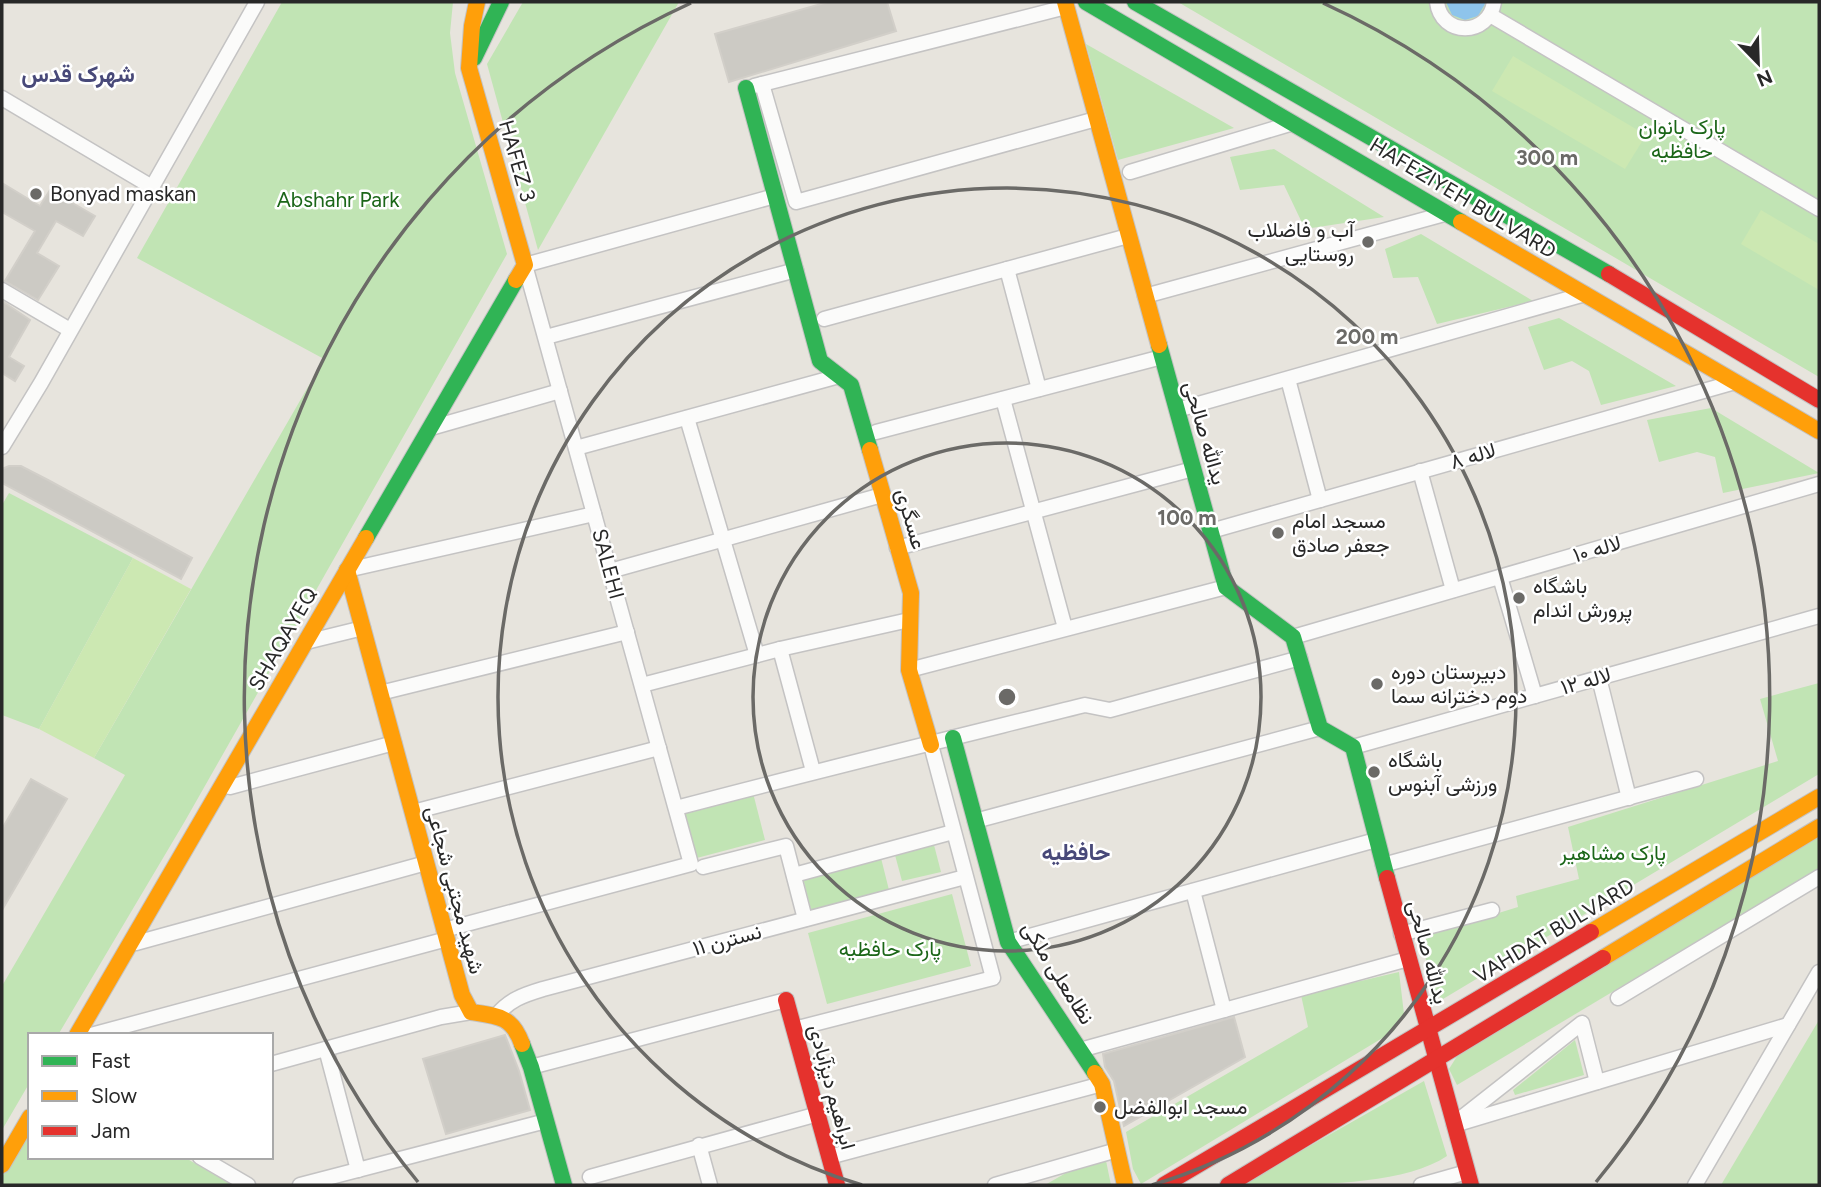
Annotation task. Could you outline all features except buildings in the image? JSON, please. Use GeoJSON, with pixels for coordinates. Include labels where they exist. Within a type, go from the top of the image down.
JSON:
{"type":"FeatureCollection","features":[{"type":"Feature","properties":{"kind":"street"},"geometry":{"type":"LineString","coordinates":[[2,447],[257,2]]}},
{"type":"Feature","properties":{"kind":"street","name":"HAFEZ 3"},"geometry":{"type":"LineString","coordinates":[[477,2],[469,68],[525,265]]}},
{"type":"Feature","properties":{"kind":"street"},"geometry":{"type":"LineString","coordinates":[[469,68],[500,2]]}},
{"type":"Feature","properties":{"kind":"street","name":"HAFEZIYEH BULVARD"},"geometry":{"type":"LineString","coordinates":[[1086,2],[1819,431]]}},
{"type":"Feature","properties":{"kind":"street","name":"HAFEZIYEH BULVARD"},"geometry":{"type":"LineString","coordinates":[[1135,2],[1600,269],[1819,400]]}},
{"type":"Feature","properties":{"kind":"street"},"geometry":{"type":"LineString","coordinates":[[1437,2],[1440,15],[1455,27],[1475,27],[1484,23],[1492,8],[1819,209]]}},
{"type":"Feature","properties":{"kind":"street"},"geometry":{"type":"LineString","coordinates":[[746,88],[1065,4]]}},
{"type":"Feature","properties":{"kind":"street","name":"یدالله صالحی"},"geometry":{"type":"LineString","coordinates":[[1065,4],[1226,587]]}},
{"type":"Feature","properties":{"kind":"street"},"geometry":{"type":"LineString","coordinates":[[762,84],[796,202],[1096,119]]}},
{"type":"Feature","properties":{"kind":"street","name":"عسگری"},"geometry":{"type":"LineString","coordinates":[[746,88],[820,361],[851,385],[911,593],[909,670],[993,978],[794,1029]]}},
{"type":"Feature","properties":{"kind":"street"},"geometry":{"type":"LineString","coordinates":[[2,98],[152,187]]}},
{"type":"Feature","properties":{"kind":"street"},"geometry":{"type":"LineString","coordinates":[[1130,172],[1293,123]]}},
{"type":"Feature","properties":{"kind":"street"},"geometry":{"type":"LineString","coordinates":[[525,265],[775,196]]}},
{"type":"Feature","properties":{"kind":"street"},"geometry":{"type":"LineString","coordinates":[[1145,296],[1448,213]]}},
{"type":"Feature","properties":{"kind":"street"},"geometry":{"type":"LineString","coordinates":[[824,319],[1128,236]]}},
{"type":"Feature","properties":{"kind":"street","name":"SALEHI"},"geometry":{"type":"LineString","coordinates":[[525,265],[676,808],[697,866]]}},
{"type":"Feature","properties":{"kind":"street","name":"SHAQAYEQ"},"geometry":{"type":"LineString","coordinates":[[85,1033],[132,941],[525,265]]}},
{"type":"Feature","properties":{"kind":"street"},"geometry":{"type":"LineString","coordinates":[[1007,269],[1040,389]]}},
{"type":"Feature","properties":{"kind":"street"},"geometry":{"type":"LineString","coordinates":[[1177,410],[1585,294],[1600,269]]}},
{"type":"Feature","properties":{"kind":"street"},"geometry":{"type":"LineString","coordinates":[[546,337],[796,270]]}},
{"type":"Feature","properties":{"kind":"street"},"geometry":{"type":"LineString","coordinates":[[2,290],[70,330]]}},
{"type":"Feature","properties":{"kind":"street"},"geometry":{"type":"LineString","coordinates":[[876,432],[1162,357]]}},
{"type":"Feature","properties":{"kind":"street"},"geometry":{"type":"LineString","coordinates":[[576,448],[839,376]]}},
{"type":"Feature","properties":{"kind":"street"},"geometry":{"type":"LineString","coordinates":[[1287,379],[1320,500]]}},
{"type":"Feature","properties":{"kind":"street","name":"لاله ۸"},"geometry":{"type":"LineString","coordinates":[[1211,531],[1735,382]]}},
{"type":"Feature","properties":{"kind":"street"},"geometry":{"type":"LineString","coordinates":[[434,427],[560,391]]}},
{"type":"Feature","properties":{"kind":"street"},"geometry":{"type":"LineString","coordinates":[[1003,399],[1065,628]]}},
{"type":"Feature","properties":{"kind":"street"},"geometry":{"type":"LineString","coordinates":[[687,418],[757,655]]}},
{"type":"Feature","properties":{"kind":"street"},"geometry":{"type":"LineString","coordinates":[[897,548],[1194,470]]}},
{"type":"Feature","properties":{"kind":"street"},"geometry":{"type":"LineString","coordinates":[[1420,471],[1453,590]]}},
{"type":"Feature","properties":{"kind":"street","name":"لاله ۱۰"},"geometry":{"type":"LineString","coordinates":[[1293,636],[1819,484]]}},
{"type":"Feature","properties":{"kind":"street"},"geometry":{"type":"LineString","coordinates":[[610,571],[882,495]]}},
{"type":"Feature","properties":{"kind":"street"},"geometry":{"type":"LineString","coordinates":[[347,570],[594,514]]}},
{"type":"Feature","properties":{"kind":"street","name":"شهید مجتبی شجاعی"},"geometry":{"type":"LineString","coordinates":[[347,570],[462,995],[471,1012]]}},
{"type":"Feature","properties":{"kind":"street"},"geometry":{"type":"LineString","coordinates":[[1500,577],[1535,696]]}},
{"type":"Feature","properties":{"kind":"street"},"geometry":{"type":"LineString","coordinates":[[909,670],[1226,587],[1293,636],[1320,728],[1353,747]]}},
{"type":"Feature","properties":{"kind":"street","name":"لاله ۱۲"},"geometry":{"type":"LineString","coordinates":[[1353,747],[1819,616]]}},
{"type":"Feature","properties":{"kind":"street"},"geometry":{"type":"LineString","coordinates":[[642,685],[780,649],[909,620]]}},
{"type":"Feature","properties":{"kind":"street"},"geometry":{"type":"LineString","coordinates":[[306,642],[363,628]]}},
{"type":"Feature","properties":{"kind":"street"},"geometry":{"type":"LineString","coordinates":[[380,694],[627,632]]}},
{"type":"Feature","properties":{"kind":"street"},"geometry":{"type":"LineString","coordinates":[[780,649],[813,771]]}},
{"type":"Feature","properties":{"kind":"street"},"geometry":{"type":"LineString","coordinates":[[676,808],[813,771],[931,745],[1085,705],[1110,710],[1300,659]]}},
{"type":"Feature","properties":{"kind":"street"},"geometry":{"type":"LineString","coordinates":[[1599,678],[1629,798]]}},
{"type":"Feature","properties":{"kind":"street"},"geometry":{"type":"LineString","coordinates":[[975,821],[1320,728]]}},
{"type":"Feature","properties":{"kind":"street","name":"نظامعلی ملکی"},"geometry":{"type":"LineString","coordinates":[[953,738],[1008,942],[1102,1084],[1125,1185]]}},
{"type":"Feature","properties":{"kind":"street"},"geometry":{"type":"LineString","coordinates":[[224,782],[230,786],[394,743]]}},
{"type":"Feature","properties":{"kind":"street","name":"یدالله صالحی"},"geometry":{"type":"LineString","coordinates":[[1353,747],[1401,934],[1469,1179]]}},
{"type":"Feature","properties":{"kind":"street"},"geometry":{"type":"LineString","coordinates":[[413,812],[659,748]]}},
{"type":"Feature","properties":{"kind":"street"},"geometry":{"type":"LineString","coordinates":[[1383,865],[1696,779]]}},
{"type":"Feature","properties":{"kind":"street","name":"VAHDAT BULVARD"},"geometry":{"type":"LineString","coordinates":[[1164,1185],[1819,797]]}},
{"type":"Feature","properties":{"kind":"street"},"geometry":{"type":"LineString","coordinates":[[1228,1185],[1819,827]]}},
{"type":"Feature","properties":{"kind":"street"},"geometry":{"type":"LineString","coordinates":[[794,875],[953,832]]}},
{"type":"Feature","properties":{"kind":"street"},"geometry":{"type":"LineString","coordinates":[[1008,942],[1376,840]]}},
{"type":"Feature","properties":{"kind":"street"},"geometry":{"type":"LineString","coordinates":[[85,1033],[697,866],[786,846],[806,919]]}},
{"type":"Feature","properties":{"kind":"street"},"geometry":{"type":"LineString","coordinates":[[960,857],[983,850]]}},
{"type":"Feature","properties":{"kind":"street"},"geometry":{"type":"LineString","coordinates":[[132,941],[135,943],[426,863]]}},
{"type":"Feature","properties":{"kind":"street","name":"نسترن ۱۱"},"geometry":{"type":"LineString","coordinates":[[496,1016],[505,1005],[520,996],[965,877]]}},
{"type":"Feature","properties":{"kind":"street"},"geometry":{"type":"LineString","coordinates":[[1618,998],[1819,877]]}},
{"type":"Feature","properties":{"kind":"street"},"geometry":{"type":"LineString","coordinates":[[1193,891],[1224,1010]]}},
{"type":"Feature","properties":{"kind":"street"},"geometry":{"type":"LineString","coordinates":[[1401,934],[1492,910]]}},
{"type":"Feature","properties":{"kind":"street"},"geometry":{"type":"LineString","coordinates":[[1080,1050],[1408,959]]}},
{"type":"Feature","properties":{"kind":"street"},"geometry":{"type":"LineString","coordinates":[[1681,1185],[1697,1183],[1819,972]]}},
{"type":"Feature","properties":{"kind":"street"},"geometry":{"type":"LineString","coordinates":[[531,1067],[786,1000]]}},
{"type":"Feature","properties":{"kind":"street","name":"ابراهیم دیزآبادی"},"geometry":{"type":"LineString","coordinates":[[786,1000],[837,1185]]}},
{"type":"Feature","properties":{"kind":"street"},"geometry":{"type":"LineString","coordinates":[[273,1064],[441,1017],[471,1012],[507,1020],[517,1030],[531,1067],[564,1185]]}},
{"type":"Feature","properties":{"kind":"street"},"geometry":{"type":"LineString","coordinates":[[1454,1125],[1582,1023],[1597,1082]]}},
{"type":"Feature","properties":{"kind":"street"},"geometry":{"type":"LineString","coordinates":[[1454,1125],[1788,1025]]}},
{"type":"Feature","properties":{"kind":"street"},"geometry":{"type":"LineString","coordinates":[[326,1049],[358,1170]]}},
{"type":"Feature","properties":{"kind":"street"},"geometry":{"type":"LineString","coordinates":[[829,1157],[1102,1084]]}},
{"type":"Feature","properties":{"kind":"street"},"geometry":{"type":"LineString","coordinates":[[590,1177],[818,1114]]}},
{"type":"Feature","properties":{"kind":"street"},"geometry":{"type":"LineString","coordinates":[[2,1165],[28,1120]]}},
{"type":"Feature","properties":{"kind":"street"},"geometry":{"type":"LineString","coordinates":[[300,1185],[546,1121]]}},
{"type":"Feature","properties":{"kind":"street"},"geometry":{"type":"LineString","coordinates":[[699,1145],[709,1185]]}},
{"type":"Feature","properties":{"kind":"street"},"geometry":{"type":"LineString","coordinates":[[995,1185],[1117,1150]]}},
{"type":"Feature","properties":{"kind":"street"},"geometry":{"type":"LineString","coordinates":[[203,1159],[248,1185]]}},
{"type":"Feature","properties":{"kind":"street"},"geometry":{"type":"LineString","coordinates":[[1421,1185],[1469,1179]]}},
{"type":"Feature","properties":{"kind":"green space","name":"Abshahr Park"},"geometry":{"type":"Polygon","coordinates":[[[282,2],[453,2],[450,33],[455,73],[507,254],[185,821],[59,1033],[28,1033],[28,1085],[2,1130],[2,986],[125,775],[94,758],[324,359],[137,258],[282,2]]]}},
{"type":"Feature","properties":{"kind":"green space"},"geometry":{"type":"Polygon","coordinates":[[[523,2],[679,2],[538,250],[487,64],[523,2]]]}},
{"type":"Feature","properties":{"kind":"green space","name":"پارک بانوان حافظیه"},"geometry":{"type":"Polygon","coordinates":[[[1178,2],[1819,2],[1819,377],[1178,2]]]}},
{"type":"Feature","properties":{"kind":"green space"},"geometry":{"type":"Polygon","coordinates":[[[1086,44],[1234,128],[1118,160],[1086,44]]]}},
{"type":"Feature","properties":{"kind":"green space"},"geometry":{"type":"Polygon","coordinates":[[[1513,56],[1646,135],[1625,169],[1492,91],[1513,56]]]}},
{"type":"Feature","properties":{"kind":"green space"},"geometry":{"type":"Polygon","coordinates":[[[1274,149],[1384,217],[1305,229],[1284,185],[1240,190],[1230,157],[1274,149]]]}},
{"type":"Feature","properties":{"kind":"green space"},"geometry":{"type":"Polygon","coordinates":[[[1761,210],[1819,244],[1819,290],[1741,244],[1761,210]]]}},
{"type":"Feature","properties":{"kind":"green space"},"geometry":{"type":"Polygon","coordinates":[[[1421,234],[1533,301],[1437,324],[1418,277],[1393,278],[1385,249],[1421,234]]]}},
{"type":"Feature","properties":{"kind":"green space"},"geometry":{"type":"Polygon","coordinates":[[[1559,318],[1676,386],[1601,405],[1589,371],[1572,361],[1544,370],[1528,327],[1559,318]]]}},
{"type":"Feature","properties":{"kind":"green space"},"geometry":{"type":"Polygon","coordinates":[[[1711,408],[1819,473],[1723,493],[1715,457],[1697,452],[1659,462],[1647,420],[1711,408]]]}},
{"type":"Feature","properties":{"kind":"green space"},"geometry":{"type":"Polygon","coordinates":[[[9,493],[133,558],[39,729],[2,715],[2,505],[9,493]]]}},
{"type":"Feature","properties":{"kind":"green space"},"geometry":{"type":"Polygon","coordinates":[[[133,558],[191,589],[94,758],[39,729],[133,558]]]}},
{"type":"Feature","properties":{"kind":"green space","name":"پارک مشاهیر"},"geometry":{"type":"Polygon","coordinates":[[[1819,683],[1819,774],[1443,999],[1433,992],[1421,937],[1518,907],[1516,896],[1579,879],[1568,827],[1778,761],[1760,699],[1819,683]]]}},
{"type":"Feature","properties":{"kind":"green space"},"geometry":{"type":"Polygon","coordinates":[[[753,793],[765,840],[693,859],[681,812],[753,793]]]}},
{"type":"Feature","properties":{"kind":"green space"},"geometry":{"type":"Polygon","coordinates":[[[1819,836],[1819,868],[1457,1085],[1449,1069],[1459,1053],[1819,836]]]}},
{"type":"Feature","properties":{"kind":"green space"},"geometry":{"type":"Polygon","coordinates":[[[934,845],[941,872],[902,881],[895,855],[934,845]]]}},
{"type":"Feature","properties":{"kind":"green space"},"geometry":{"type":"Polygon","coordinates":[[[881,858],[889,890],[811,910],[803,878],[881,858]]]}},
{"type":"Feature","properties":{"kind":"green space","name":"پارک حافظیه"},"geometry":{"type":"Polygon","coordinates":[[[952,894],[971,966],[827,1004],[808,933],[952,894]]]}},
{"type":"Feature","properties":{"kind":"green space"},"geometry":{"type":"Polygon","coordinates":[[[1399,972],[1404,1014],[1394,1031],[1141,1184],[1133,1169],[1126,1132],[1308,1027],[1301,995],[1399,972]]]}},
{"type":"Feature","properties":{"kind":"green space"},"geometry":{"type":"Polygon","coordinates":[[[1819,1020],[1819,1185],[1721,1185],[1819,1020]]]}},
{"type":"Feature","properties":{"kind":"green space"},"geometry":{"type":"Polygon","coordinates":[[[1575,1040],[1584,1075],[1515,1095],[1513,1090],[1575,1040]]]}},
{"type":"Feature","properties":{"kind":"green space"},"geometry":{"type":"Polygon","coordinates":[[[1424,1081],[1447,1156],[1404,1174],[1377,1179],[1320,1184],[1241,1185],[1424,1081]]]}},
{"type":"Feature","properties":{"kind":"green space"},"geometry":{"type":"Polygon","coordinates":[[[28,1132],[28,1159],[187,1159],[232,1185],[2,1185],[2,1177],[28,1132]]]}},
{"type":"Feature","properties":{"kind":"green space"},"geometry":{"type":"Polygon","coordinates":[[[1104,1151],[1111,1185],[1045,1185],[1104,1151]]]}},
{"type":"Feature","properties":{"kind":"water"},"geometry":{"type":"Polygon","coordinates":[[[1446,2],[1485,4],[1478,16],[1465,20],[1452,15],[1446,2]]]}},
{"type":"Feature","properties":{"kind":"traffic: fast"},"geometry":{"type":"LineString","coordinates":[[474,58],[501,2]]}},
{"type":"Feature","properties":{"kind":"traffic: fast"},"geometry":{"type":"LineString","coordinates":[[1086,2],[1461,222]]}},
{"type":"Feature","properties":{"kind":"traffic: fast"},"geometry":{"type":"LineString","coordinates":[[1135,2],[1609,274]]}},
{"type":"Feature","properties":{"kind":"traffic: fast"},"geometry":{"type":"LineString","coordinates":[[746,88],[820,361],[851,385],[870,450]]}},
{"type":"Feature","properties":{"kind":"traffic: fast"},"geometry":{"type":"LineString","coordinates":[[366,538],[516,280]]}},
{"type":"Feature","properties":{"kind":"traffic: fast"},"geometry":{"type":"LineString","coordinates":[[1159,345],[1226,587],[1293,637],[1320,728],[1353,747],[1387,878]]}},
{"type":"Feature","properties":{"kind":"traffic: fast"},"geometry":{"type":"LineString","coordinates":[[953,738],[1008,942],[1095,1073]]}},
{"type":"Feature","properties":{"kind":"traffic: fast"},"geometry":{"type":"LineString","coordinates":[[522,1044],[564,1185]]}},
{"type":"Feature","properties":{"kind":"traffic: slow"},"geometry":{"type":"LineString","coordinates":[[477,2],[469,68],[525,265],[516,280]]}},
{"type":"Feature","properties":{"kind":"traffic: slow"},"geometry":{"type":"LineString","coordinates":[[1065,2],[1159,345]]}},
{"type":"Feature","properties":{"kind":"traffic: slow"},"geometry":{"type":"LineString","coordinates":[[1461,222],[1819,431]]}},
{"type":"Feature","properties":{"kind":"traffic: slow"},"geometry":{"type":"LineString","coordinates":[[870,450],[911,593],[909,670],[931,745]]}},
{"type":"Feature","properties":{"kind":"traffic: slow"},"geometry":{"type":"LineString","coordinates":[[78,1033],[366,538]]}},
{"type":"Feature","properties":{"kind":"traffic: slow"},"geometry":{"type":"LineString","coordinates":[[347,570],[462,995],[471,1012],[496,1016],[509,1023],[522,1044]]}},
{"type":"Feature","properties":{"kind":"traffic: slow"},"geometry":{"type":"LineString","coordinates":[[1591,932],[1819,797]]}},
{"type":"Feature","properties":{"kind":"traffic: slow"},"geometry":{"type":"LineString","coordinates":[[1603,958],[1819,827]]}},
{"type":"Feature","properties":{"kind":"traffic: slow"},"geometry":{"type":"LineString","coordinates":[[1095,1073],[1102,1084],[1125,1185]]}},
{"type":"Feature","properties":{"kind":"traffic: slow"},"geometry":{"type":"LineString","coordinates":[[2,1165],[28,1120]]}},
{"type":"Feature","properties":{"kind":"traffic: jam"},"geometry":{"type":"LineString","coordinates":[[1609,274],[1819,400]]}},
{"type":"Feature","properties":{"kind":"traffic: jam"},"geometry":{"type":"LineString","coordinates":[[1387,878],[1471,1185]]}},
{"type":"Feature","properties":{"kind":"traffic: jam"},"geometry":{"type":"LineString","coordinates":[[1164,1185],[1591,932]]}},
{"type":"Feature","properties":{"kind":"traffic: jam"},"geometry":{"type":"LineString","coordinates":[[1228,1185],[1603,958]]}},
{"type":"Feature","properties":{"kind":"traffic: jam"},"geometry":{"type":"LineString","coordinates":[[786,1000],[837,1185]]}},
{"type":"Feature","properties":{"kind":"place","name":"Bonyad maskan"},"geometry":{"type":"Point","coordinates":[36,194]}},
{"type":"Feature","properties":{"kind":"place","name":"آب و فاضلاب روستایی"},"geometry":{"type":"Point","coordinates":[1368,242]}},
{"type":"Feature","properties":{"kind":"place","name":"مسجد امام جعفر صادق"},"geometry":{"type":"Point","coordinates":[1278,533]}},
{"type":"Feature","properties":{"kind":"place","name":"باشگاه پرورش اندام"},"geometry":{"type":"Point","coordinates":[1519,598]}},
{"type":"Feature","properties":{"kind":"place","name":"دبیرستان دوره دوم دخترانه سما"},"geometry":{"type":"Point","coordinates":[1377,684]}},
{"type":"Feature","properties":{"kind":"place","name":"باشگاه ورزشی آبنوس"},"geometry":{"type":"Point","coordinates":[1374,772]}},
{"type":"Feature","properties":{"kind":"place","name":"مسجد ابوالفضل"},"geometry":{"type":"Point","coordinates":[1100,1107]}},
{"type":"Feature","properties":{"kind":"district","name":"شهرک قدس"},"geometry":{"type":"Point","coordinates":[78,74]}},
{"type":"Feature","properties":{"kind":"district","name":"حافظیه"},"geometry":{"type":"Point","coordinates":[1076,852]}}]}
